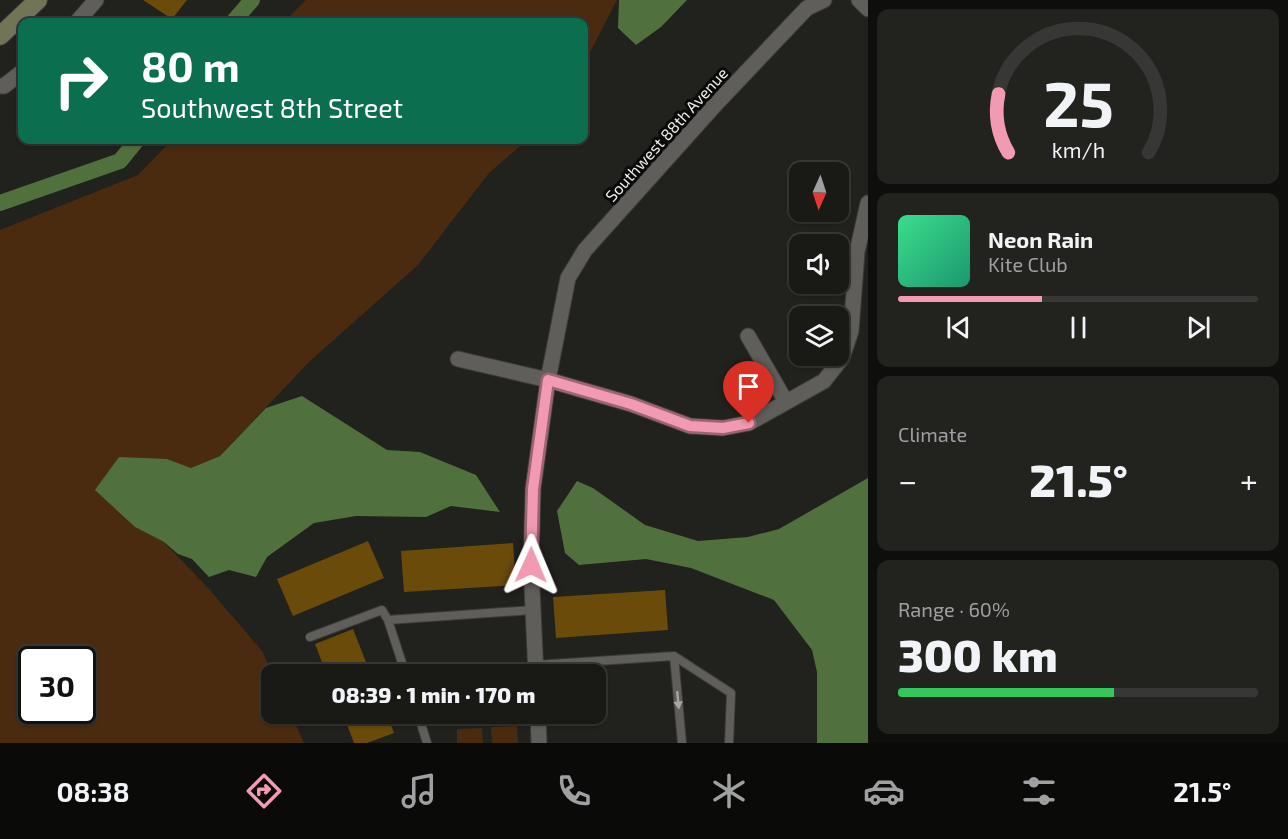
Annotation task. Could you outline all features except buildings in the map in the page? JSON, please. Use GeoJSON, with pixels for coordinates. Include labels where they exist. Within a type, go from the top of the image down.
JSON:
{"type":"FeatureCollection","features":[{"type":"Feature","properties":{"kind":"main road"},"geometry":{"type":"LineString","coordinates":[[19,18],[38,0]]}},
{"type":"Feature","properties":{"kind":"main road"},"geometry":{"type":"LineString","coordinates":[[0,36],[18,19]]}},
{"type":"Feature","properties":{"kind":"street"},"geometry":{"type":"LineString","coordinates":[[80,18],[96,0]]}},
{"type":"Feature","properties":{"kind":"street","name":"Southwest 88th Avenue"},"geometry":{"type":"LineString","coordinates":[[536,664],[531,565],[533,489],[548,380],[568,278],[585,250],[715,105],[807,8],[824,0]]}},
{"type":"Feature","properties":{"kind":"street"},"geometry":{"type":"LineString","coordinates":[[859,0],[868,9]]}},
{"type":"Feature","properties":{"kind":"street"},"geometry":{"type":"LineString","coordinates":[[0,86],[4,86],[18,75]]}},
{"type":"Feature","properties":{"kind":"street"},"geometry":{"type":"LineString","coordinates":[[458,359],[548,380],[631,404],[690,426],[723,428],[749,423],[824,381],[842,358],[851,332],[857,252],[868,203]]}},
{"type":"Feature","properties":{"kind":"street"},"geometry":{"type":"LineString","coordinates":[[748,336],[786,402]]}},
{"type":"Feature","properties":{"kind":"street"},"geometry":{"type":"LineString","coordinates":[[538,724],[539,743]]}},
{"type":"Feature","properties":{"kind":"lane"},"geometry":{"type":"LineString","coordinates":[[310,637],[382,610],[388,620],[402,664]]}},
{"type":"Feature","properties":{"kind":"lane"},"geometry":{"type":"LineString","coordinates":[[388,620],[533,610]]}},
{"type":"Feature","properties":{"kind":"lane"},"geometry":{"type":"LineString","coordinates":[[674,656],[682,743]]}},
{"type":"Feature","properties":{"kind":"lane"},"geometry":{"type":"LineString","coordinates":[[595,664],[674,656],[731,693],[729,743]]}},
{"type":"Feature","properties":{"kind":"lane"},"geometry":{"type":"LineString","coordinates":[[421,724],[427,743]]}},
{"type":"Feature","properties":{"kind":"shaded area"},"geometry":{"type":"Polygon","coordinates":[[[306,0],[617,0],[588,56],[588,18],[288,18],[306,0]]]}},
{"type":"Feature","properties":{"kind":"shaded area"},"geometry":{"type":"Polygon","coordinates":[[[619,0],[687,0],[661,27],[636,45],[618,28],[619,0]]]}},
{"type":"Feature","properties":{"kind":"shaded area"},"geometry":{"type":"Polygon","coordinates":[[[168,144],[522,144],[489,173],[418,265],[309,362],[220,456],[191,468],[167,459],[135,527],[164,542],[209,589],[262,651],[268,664],[261,664],[261,724],[295,724],[304,743],[0,743],[0,230],[138,175],[168,144]]]}},
{"type":"Feature","properties":{"kind":"shaded area"},"geometry":{"type":"Polygon","coordinates":[[[302,396],[387,450],[420,452],[476,475],[500,512],[451,506],[426,517],[356,516],[314,523],[267,557],[256,577],[229,570],[209,577],[192,559],[178,554],[164,542],[135,527],[95,490],[119,457],[167,459],[191,468],[220,456],[266,408],[302,396]]]}},
{"type":"Feature","properties":{"kind":"shaded area"},"geometry":{"type":"Polygon","coordinates":[[[868,478],[868,743],[817,743],[817,672],[812,650],[774,600],[691,568],[646,559],[579,565],[565,553],[557,511],[577,481],[593,488],[645,525],[698,541],[748,537],[779,529],[868,478]]]}},
{"type":"Feature","properties":{"kind":"shaded area"},"geometry":{"type":"Polygon","coordinates":[[[517,726],[518,743],[492,743],[491,727],[517,726]]]}},
{"type":"Feature","properties":{"kind":"shaded area"},"geometry":{"type":"Polygon","coordinates":[[[482,728],[483,743],[457,743],[457,729],[482,728]]]}},
{"type":"Feature","properties":{"kind":"waterway"},"geometry":{"type":"LineString","coordinates":[[236,18],[252,0]]}},
{"type":"Feature","properties":{"kind":"waterway"},"geometry":{"type":"LineString","coordinates":[[0,203],[120,161],[134,144]]}},
{"type":"Feature","properties":{"kind":"route"},"geometry":{"type":"LineString","coordinates":[[531,565],[533,489],[548,380],[631,404],[690,426],[723,428],[749,423]]}}]}
